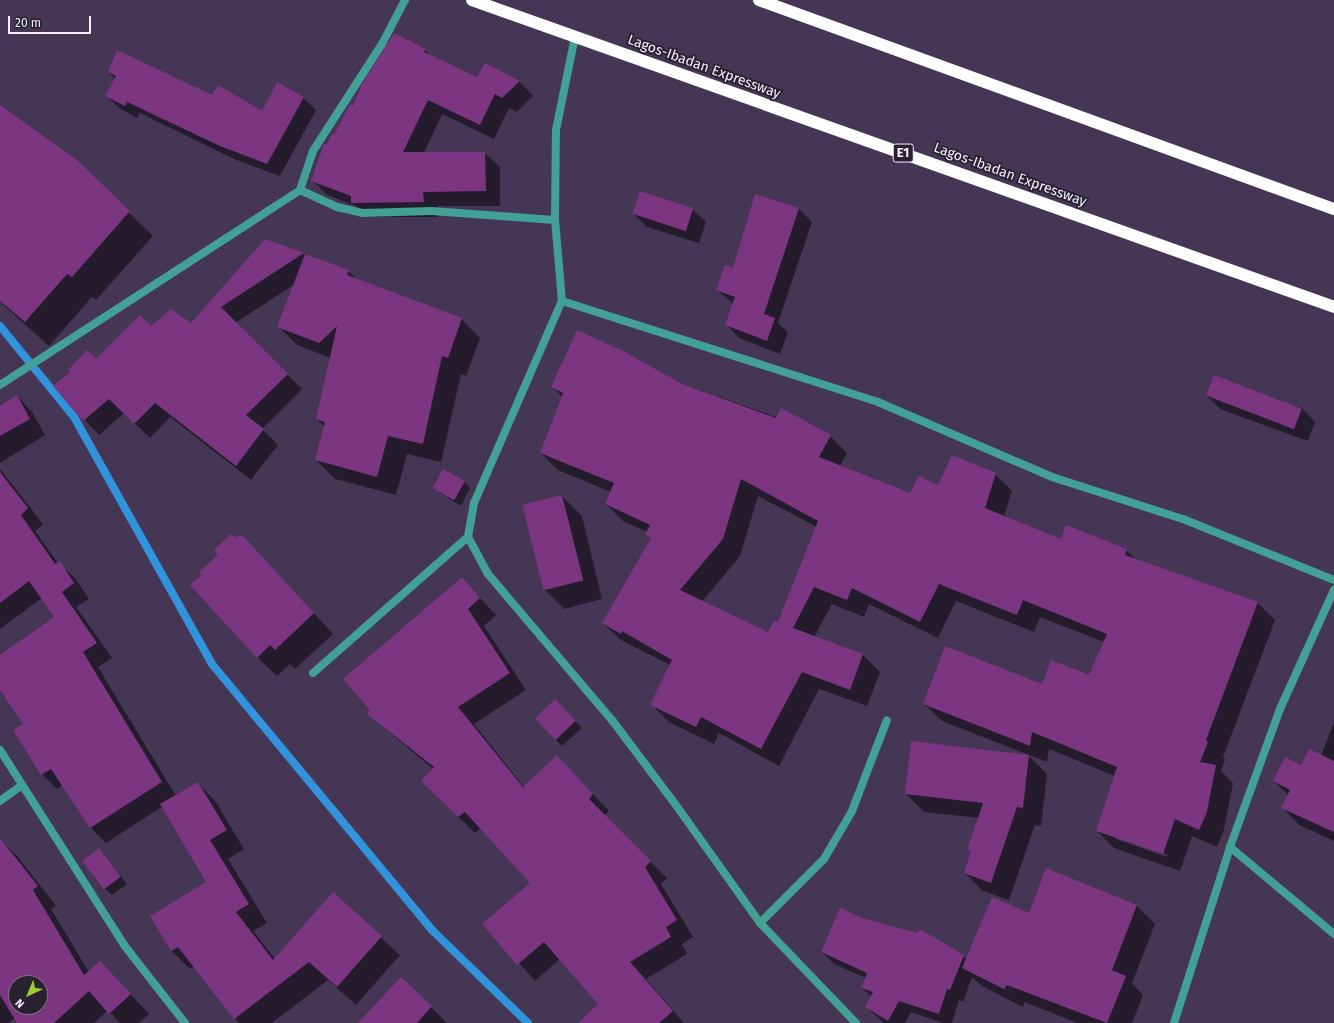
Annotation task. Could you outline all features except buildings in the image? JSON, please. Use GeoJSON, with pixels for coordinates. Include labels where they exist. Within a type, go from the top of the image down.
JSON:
{"type":"FeatureCollection","features":[{"type":"Feature","properties":{"kind":"highway","name":"Lagos-Ibadan Expressway"},"geometry":{"type":"LineString","coordinates":[[472,0],[1334,306]]}},
{"type":"Feature","properties":{"kind":"highway"},"geometry":{"type":"LineString","coordinates":[[759,0],[1334,209]]}},
{"type":"Feature","properties":{"kind":"street"},"geometry":{"type":"LineString","coordinates":[[0,385],[300,190],[313,151],[382,44],[405,0]]}},
{"type":"Feature","properties":{"kind":"street"},"geometry":{"type":"LineString","coordinates":[[575,37],[556,130],[555,220],[562,301],[474,503],[468,537],[488,574],[612,720],[678,808],[760,922],[856,1023]]}},
{"type":"Feature","properties":{"kind":"street"},"geometry":{"type":"LineString","coordinates":[[300,190],[337,207],[362,213],[432,211],[555,220]]}},
{"type":"Feature","properties":{"kind":"street"},"geometry":{"type":"LineString","coordinates":[[562,301],[878,402],[1052,477],[1183,519],[1334,580]]}},
{"type":"Feature","properties":{"kind":"street"},"geometry":{"type":"LineString","coordinates":[[313,673],[468,537]]}},
{"type":"Feature","properties":{"kind":"street"},"geometry":{"type":"LineString","coordinates":[[1174,1023],[1230,847],[1280,709],[1334,590]]}},
{"type":"Feature","properties":{"kind":"street"},"geometry":{"type":"LineString","coordinates":[[760,922],[824,859],[852,811],[887,720]]}},
{"type":"Feature","properties":{"kind":"street"},"geometry":{"type":"LineString","coordinates":[[0,750],[21,786],[124,945],[185,1023]]}},
{"type":"Feature","properties":{"kind":"street"},"geometry":{"type":"LineString","coordinates":[[0,801],[21,786]]}},
{"type":"Feature","properties":{"kind":"street"},"geometry":{"type":"LineString","coordinates":[[1230,847],[1334,934]]}},
{"type":"Feature","properties":{"kind":"waterway"},"geometry":{"type":"LineString","coordinates":[[0,326],[74,417],[212,664],[433,931],[528,1023]]}}]}
